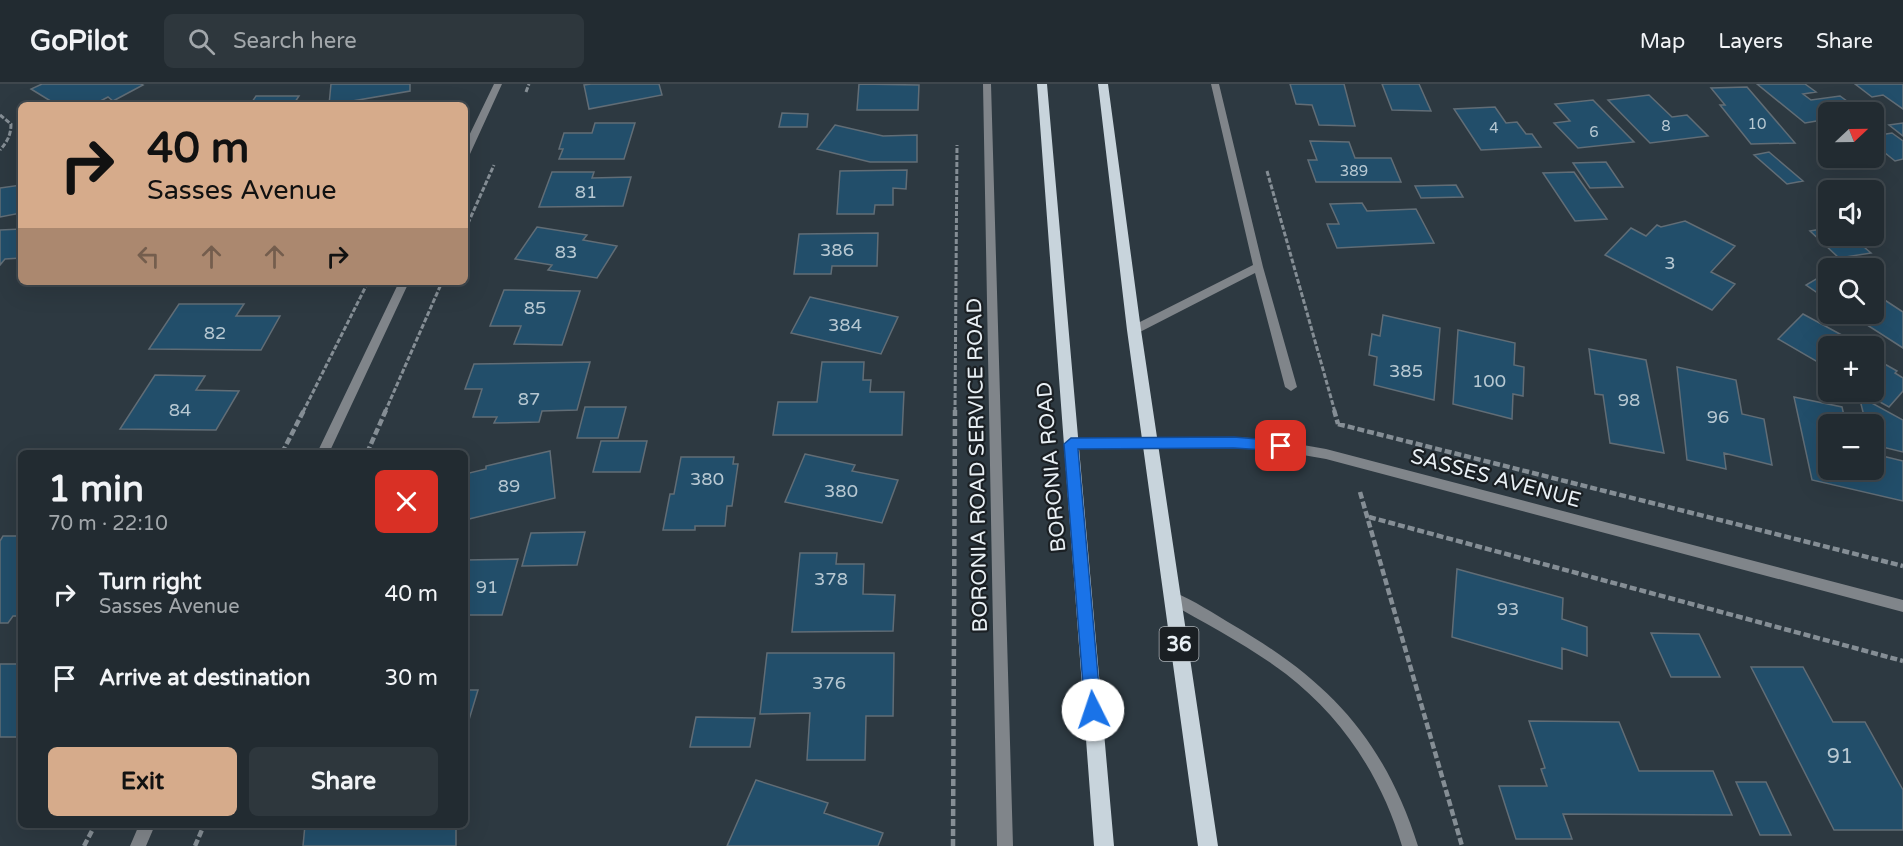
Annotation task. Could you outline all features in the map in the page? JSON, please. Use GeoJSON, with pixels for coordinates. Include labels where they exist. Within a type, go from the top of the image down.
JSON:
{"type":"FeatureCollection","features":[{"type":"Feature","properties":{"kind":"main road","name":"BORONIA ROAD"},"geometry":{"type":"LineString","coordinates":[[1042,84],[1104,846]]}},
{"type":"Feature","properties":{"kind":"main road","name":"36"},"geometry":{"type":"LineString","coordinates":[[1103,84],[1134,330],[1208,846]]}},
{"type":"Feature","properties":{"kind":"street"},"geometry":{"type":"LineString","coordinates":[[468,148],[498,84]]}},
{"type":"Feature","properties":{"kind":"street","name":"BORONIA ROAD SERVICE ROAD"},"geometry":{"type":"LineString","coordinates":[[987,84],[1005,846]]}},
{"type":"Feature","properties":{"kind":"street"},"geometry":{"type":"LineString","coordinates":[[1215,84],[1258,267],[1291,387]]}},
{"type":"Feature","properties":{"kind":"street"},"geometry":{"type":"LineString","coordinates":[[1134,330],[1258,267]]}},
{"type":"Feature","properties":{"kind":"street"},"geometry":{"type":"LineString","coordinates":[[324,450],[403,285]]}},
{"type":"Feature","properties":{"kind":"street","name":"SASSES AVENUE"},"geometry":{"type":"LineString","coordinates":[[1071,444],[1268,444],[1326,454],[1903,606]]}},
{"type":"Feature","properties":{"kind":"street"},"geometry":{"type":"LineString","coordinates":[[1173,598],[1290,669],[1322,696],[1350,726],[1375,763],[1394,799],[1410,846]]}},
{"type":"Feature","properties":{"kind":"street"},"geometry":{"type":"LineString","coordinates":[[138,846],[146,828]]}},
{"type":"Feature","properties":{"kind":"path"},"geometry":{"type":"LineString","coordinates":[[0,115],[11,124],[9,140],[0,150]]}},
{"type":"Feature","properties":{"kind":"path"},"geometry":{"type":"LineString","coordinates":[[953,846],[957,143]]}},
{"type":"Feature","properties":{"kind":"path"},"geometry":{"type":"LineString","coordinates":[[1265,163],[1338,424],[1903,566]]}},
{"type":"Feature","properties":{"kind":"path"},"geometry":{"type":"LineString","coordinates":[[284,450],[366,285]]}},
{"type":"Feature","properties":{"kind":"path"},"geometry":{"type":"LineString","coordinates":[[368,450],[441,285]]}},
{"type":"Feature","properties":{"kind":"path"},"geometry":{"type":"LineString","coordinates":[[1360,492],[1462,846]]}},
{"type":"Feature","properties":{"kind":"path"},"geometry":{"type":"LineString","coordinates":[[1369,517],[1903,661]]}},
{"type":"Feature","properties":{"kind":"path"},"geometry":{"type":"LineString","coordinates":[[84,846],[93,828]]}},
{"type":"Feature","properties":{"kind":"path"},"geometry":{"type":"LineString","coordinates":[[195,846],[203,828]]}},
{"type":"Feature","properties":{"kind":"building"},"geometry":{"type":"Polygon","coordinates":[[[42,84],[143,85],[113,101],[108,97],[99,102],[52,102],[31,89],[42,84]]]}},
{"type":"Feature","properties":{"kind":"building"},"geometry":{"type":"Polygon","coordinates":[[[331,84],[410,84],[410,91],[346,102],[329,102],[331,84]]]}},
{"type":"Feature","properties":{"kind":"building"},"geometry":{"type":"Polygon","coordinates":[[[659,84],[662,95],[589,109],[584,85],[659,84]]]}},
{"type":"Feature","properties":{"kind":"building"},"geometry":{"type":"Polygon","coordinates":[[[859,84],[919,85],[918,110],[857,110],[859,84]]]}},
{"type":"Feature","properties":{"kind":"building"},"geometry":{"type":"Polygon","coordinates":[[[1290,84],[1344,84],[1355,126],[1319,125],[1312,105],[1296,104],[1290,84]]]}},
{"type":"Feature","properties":{"kind":"building"},"geometry":{"type":"Polygon","coordinates":[[[1382,84],[1419,84],[1431,111],[1392,110],[1382,84]]]}},
{"type":"Feature","properties":{"kind":"building"},"geometry":{"type":"Polygon","coordinates":[[[1757,84],[1805,84],[1816,92],[1803,94],[1811,100],[1840,96],[1848,102],[1818,102],[1818,121],[1805,123],[1757,84]]]}},
{"type":"Feature","properties":{"kind":"building"},"geometry":{"type":"Polygon","coordinates":[[[1855,84],[1903,84],[1903,109],[1883,95],[1872,97],[1855,84]]]}},
{"type":"Feature","properties":{"kind":"building"},"geometry":{"type":"Polygon","coordinates":[[[1747,87],[1795,143],[1751,144],[1720,105],[1725,105],[1711,88],[1747,87]]]}},
{"type":"Feature","properties":{"kind":"building"},"geometry":{"type":"Polygon","coordinates":[[[1649,95],[1672,117],[1687,115],[1708,136],[1650,143],[1608,100],[1649,95]]]}},
{"type":"Feature","properties":{"kind":"building"},"geometry":{"type":"Polygon","coordinates":[[[256,96],[299,96],[295,102],[252,102],[256,96]]]}},
{"type":"Feature","properties":{"kind":"building"},"geometry":{"type":"Polygon","coordinates":[[[1593,100],[1634,142],[1578,148],[1554,123],[1570,121],[1555,104],[1593,100]]]}},
{"type":"Feature","properties":{"kind":"building"},"geometry":{"type":"Polygon","coordinates":[[[1495,107],[1506,123],[1517,122],[1526,134],[1532,134],[1541,147],[1481,150],[1454,109],[1495,107]]]}},
{"type":"Feature","properties":{"kind":"building"},"geometry":{"type":"Polygon","coordinates":[[[782,113],[808,114],[807,127],[779,127],[782,113]]]}},
{"type":"Feature","properties":{"kind":"building"},"geometry":{"type":"Polygon","coordinates":[[[595,123],[635,123],[624,159],[559,159],[563,149],[559,149],[564,133],[592,133],[595,123]]]}},
{"type":"Feature","properties":{"kind":"building"},"geometry":{"type":"Polygon","coordinates":[[[1903,123],[1903,136],[1889,125],[1903,123]]]}},
{"type":"Feature","properties":{"kind":"building"},"geometry":{"type":"Polygon","coordinates":[[[835,125],[883,136],[917,135],[917,162],[870,162],[817,149],[835,125]]]}},
{"type":"Feature","properties":{"kind":"building"},"geometry":{"type":"Polygon","coordinates":[[[1892,133],[1903,141],[1903,159],[1895,161],[1884,152],[1884,134],[1892,133]]]}},
{"type":"Feature","properties":{"kind":"building"},"geometry":{"type":"Polygon","coordinates":[[[1310,141],[1349,142],[1355,158],[1391,158],[1401,182],[1316,182],[1308,160],[1317,160],[1310,141]]]}},
{"type":"Feature","properties":{"kind":"building"},"geometry":{"type":"Polygon","coordinates":[[[1769,152],[1803,181],[1787,184],[1754,155],[1769,152]]]}},
{"type":"Feature","properties":{"kind":"building"},"geometry":{"type":"Polygon","coordinates":[[[1606,162],[1623,187],[1590,188],[1573,163],[1606,162]]]}},
{"type":"Feature","properties":{"kind":"building"},"geometry":{"type":"Polygon","coordinates":[[[907,170],[906,189],[893,188],[893,205],[875,205],[874,214],[837,214],[840,171],[907,170]]]}},
{"type":"Feature","properties":{"kind":"building"},"geometry":{"type":"Polygon","coordinates":[[[552,172],[594,172],[592,178],[631,177],[623,206],[539,207],[552,172]]]}},
{"type":"Feature","properties":{"kind":"building"},"geometry":{"type":"Polygon","coordinates":[[[1574,172],[1607,219],[1575,221],[1543,173],[1574,172]]]}},
{"type":"Feature","properties":{"kind":"building"},"geometry":{"type":"Polygon","coordinates":[[[18,185],[18,214],[0,217],[0,188],[18,185]]]}},
{"type":"Feature","properties":{"kind":"building"},"geometry":{"type":"Polygon","coordinates":[[[1456,185],[1463,197],[1421,198],[1415,186],[1456,185]]]}},
{"type":"Feature","properties":{"kind":"building"},"geometry":{"type":"Polygon","coordinates":[[[1362,203],[1367,211],[1416,209],[1434,243],[1337,248],[1327,224],[1339,224],[1330,204],[1362,203]]]}},
{"type":"Feature","properties":{"kind":"building"},"geometry":{"type":"Polygon","coordinates":[[[1685,221],[1735,246],[1711,272],[1735,284],[1712,310],[1605,255],[1631,228],[1646,236],[1657,225],[1661,227],[1685,221]]]}},
{"type":"Feature","properties":{"kind":"building"},"geometry":{"type":"Polygon","coordinates":[[[537,227],[587,235],[583,240],[617,246],[597,278],[548,270],[552,265],[515,259],[537,227]]]}},
{"type":"Feature","properties":{"kind":"building"},"geometry":{"type":"Polygon","coordinates":[[[18,229],[18,258],[5,259],[0,265],[0,230],[18,229]]]}},
{"type":"Feature","properties":{"kind":"building"},"geometry":{"type":"Polygon","coordinates":[[[1818,230],[1818,238],[1810,231],[1818,230]]]}},
{"type":"Feature","properties":{"kind":"building"},"geometry":{"type":"Polygon","coordinates":[[[878,233],[877,266],[832,266],[831,274],[794,274],[799,234],[878,233]]]}},
{"type":"Feature","properties":{"kind":"building"},"geometry":{"type":"Polygon","coordinates":[[[1826,246],[1863,246],[1871,253],[1839,258],[1826,246]]]}},
{"type":"Feature","properties":{"kind":"building"},"geometry":{"type":"Polygon","coordinates":[[[1818,278],[1818,293],[1806,285],[1818,278]]]}},
{"type":"Feature","properties":{"kind":"building"},"geometry":{"type":"Polygon","coordinates":[[[504,290],[580,291],[562,345],[514,344],[521,326],[490,326],[504,290]]]}},
{"type":"Feature","properties":{"kind":"building"},"geometry":{"type":"Polygon","coordinates":[[[810,297],[898,317],[881,354],[791,333],[810,297]]]}},
{"type":"Feature","properties":{"kind":"building"},"geometry":{"type":"Polygon","coordinates":[[[1884,300],[1903,312],[1903,348],[1866,324],[1884,324],[1884,300]]]}},
{"type":"Feature","properties":{"kind":"building"},"geometry":{"type":"Polygon","coordinates":[[[179,304],[244,304],[236,316],[280,316],[261,350],[149,349],[179,304]]]}},
{"type":"Feature","properties":{"kind":"building"},"geometry":{"type":"Polygon","coordinates":[[[1803,314],[1844,336],[1818,336],[1818,362],[1778,339],[1803,314]]]}},
{"type":"Feature","properties":{"kind":"building"},"geometry":{"type":"Polygon","coordinates":[[[1383,315],[1440,328],[1434,400],[1374,385],[1377,357],[1369,355],[1372,334],[1380,336],[1383,315]]]}},
{"type":"Feature","properties":{"kind":"building"},"geometry":{"type":"Polygon","coordinates":[[[1458,330],[1515,343],[1514,365],[1524,367],[1523,396],[1513,394],[1512,419],[1453,404],[1458,330]]]}},
{"type":"Feature","properties":{"kind":"building"},"geometry":{"type":"Polygon","coordinates":[[[1589,349],[1646,360],[1664,453],[1610,443],[1603,395],[1595,394],[1589,349]]]}},
{"type":"Feature","properties":{"kind":"building"},"geometry":{"type":"Polygon","coordinates":[[[590,362],[577,410],[542,411],[539,422],[494,423],[497,417],[473,417],[482,389],[465,389],[474,364],[590,362]]]}},
{"type":"Feature","properties":{"kind":"building"},"geometry":{"type":"Polygon","coordinates":[[[822,362],[864,362],[863,380],[871,380],[870,392],[904,392],[902,435],[773,435],[778,402],[817,402],[822,362]]]}},
{"type":"Feature","properties":{"kind":"building"},"geometry":{"type":"Polygon","coordinates":[[[1884,364],[1897,371],[1895,373],[1903,378],[1903,391],[1889,407],[1880,402],[1884,402],[1884,364]]]}},
{"type":"Feature","properties":{"kind":"building"},"geometry":{"type":"Polygon","coordinates":[[[1677,367],[1736,380],[1742,414],[1764,419],[1772,465],[1724,453],[1726,469],[1687,460],[1677,367]]]}},
{"type":"Feature","properties":{"kind":"building"},"geometry":{"type":"Polygon","coordinates":[[[155,375],[205,376],[196,390],[239,391],[216,430],[120,429],[155,375]]]}},
{"type":"Feature","properties":{"kind":"building"},"geometry":{"type":"Polygon","coordinates":[[[1794,397],[1842,407],[1844,414],[1818,414],[1818,480],[1884,480],[1884,456],[1903,461],[1903,501],[1812,480],[1794,397]]]}},
{"type":"Feature","properties":{"kind":"building"},"geometry":{"type":"Polygon","coordinates":[[[1860,402],[1870,402],[1903,420],[1903,452],[1884,447],[1884,414],[1864,414],[1860,402]]]}},
{"type":"Feature","properties":{"kind":"building"},"geometry":{"type":"Polygon","coordinates":[[[585,407],[626,407],[618,438],[577,438],[585,407]]]}},
{"type":"Feature","properties":{"kind":"building"},"geometry":{"type":"Polygon","coordinates":[[[601,441],[647,441],[640,472],[593,472],[601,441]]]}},
{"type":"Feature","properties":{"kind":"building"},"geometry":{"type":"Polygon","coordinates":[[[550,451],[555,498],[468,519],[468,473],[486,469],[486,466],[550,451]]]}},
{"type":"Feature","properties":{"kind":"building"},"geometry":{"type":"Polygon","coordinates":[[[805,454],[855,465],[852,471],[898,480],[882,523],[785,502],[805,454]]]}},
{"type":"Feature","properties":{"kind":"building"},"geometry":{"type":"Polygon","coordinates":[[[681,457],[734,457],[733,464],[738,464],[732,506],[727,506],[725,526],[695,526],[695,530],[663,530],[670,494],[674,494],[681,457]]]}},
{"type":"Feature","properties":{"kind":"building"},"geometry":{"type":"Polygon","coordinates":[[[585,532],[577,565],[522,566],[531,533],[585,532]]]}},
{"type":"Feature","properties":{"kind":"building"},"geometry":{"type":"Polygon","coordinates":[[[3,536],[18,536],[18,616],[13,616],[8,623],[0,623],[0,541],[3,536]]]}},
{"type":"Feature","properties":{"kind":"building"},"geometry":{"type":"Polygon","coordinates":[[[800,553],[837,553],[836,564],[864,564],[863,594],[895,595],[893,631],[792,632],[800,553]]]}},
{"type":"Feature","properties":{"kind":"building"},"geometry":{"type":"Polygon","coordinates":[[[518,559],[502,615],[468,615],[468,560],[518,559]]]}},
{"type":"Feature","properties":{"kind":"building"},"geometry":{"type":"Polygon","coordinates":[[[1457,569],[1563,598],[1562,619],[1587,627],[1587,656],[1562,648],[1562,669],[1452,637],[1457,569]]]}},
{"type":"Feature","properties":{"kind":"building"},"geometry":{"type":"Polygon","coordinates":[[[1651,633],[1699,634],[1720,677],[1671,677],[1651,633]]]}},
{"type":"Feature","properties":{"kind":"building"},"geometry":{"type":"Polygon","coordinates":[[[767,653],[894,653],[893,716],[866,716],[865,760],[807,760],[810,713],[760,714],[767,653]]]}},
{"type":"Feature","properties":{"kind":"building"},"geometry":{"type":"Polygon","coordinates":[[[0,664],[18,664],[18,737],[0,737],[0,664]]]}},
{"type":"Feature","properties":{"kind":"building"},"geometry":{"type":"Polygon","coordinates":[[[1751,667],[1803,667],[1833,722],[1865,722],[1903,790],[1903,830],[1834,830],[1751,667]]]}},
{"type":"Feature","properties":{"kind":"building"},"geometry":{"type":"Polygon","coordinates":[[[468,690],[478,690],[468,723],[468,690]]]}},
{"type":"Feature","properties":{"kind":"building"},"geometry":{"type":"Polygon","coordinates":[[[696,717],[755,718],[750,747],[690,747],[696,717]]]}},
{"type":"Feature","properties":{"kind":"building"},"geometry":{"type":"Polygon","coordinates":[[[1529,721],[1619,722],[1639,771],[1713,771],[1732,815],[1563,814],[1572,839],[1516,839],[1499,786],[1547,786],[1541,769],[1545,768],[1529,721]]]}},
{"type":"Feature","properties":{"kind":"building"},"geometry":{"type":"Polygon","coordinates":[[[756,780],[828,803],[824,813],[883,833],[878,846],[727,846],[756,780]]]}},
{"type":"Feature","properties":{"kind":"building"},"geometry":{"type":"Polygon","coordinates":[[[1736,782],[1766,782],[1791,835],[1760,835],[1736,782]]]}},
{"type":"Feature","properties":{"kind":"building"},"geometry":{"type":"Polygon","coordinates":[[[305,828],[456,828],[456,846],[303,846],[305,828]]]}},
{"type":"Feature","properties":{"kind":"route"},"geometry":{"type":"LineString","coordinates":[[1093,710],[1071,444],[1234,442],[1281,446]]}}]}
